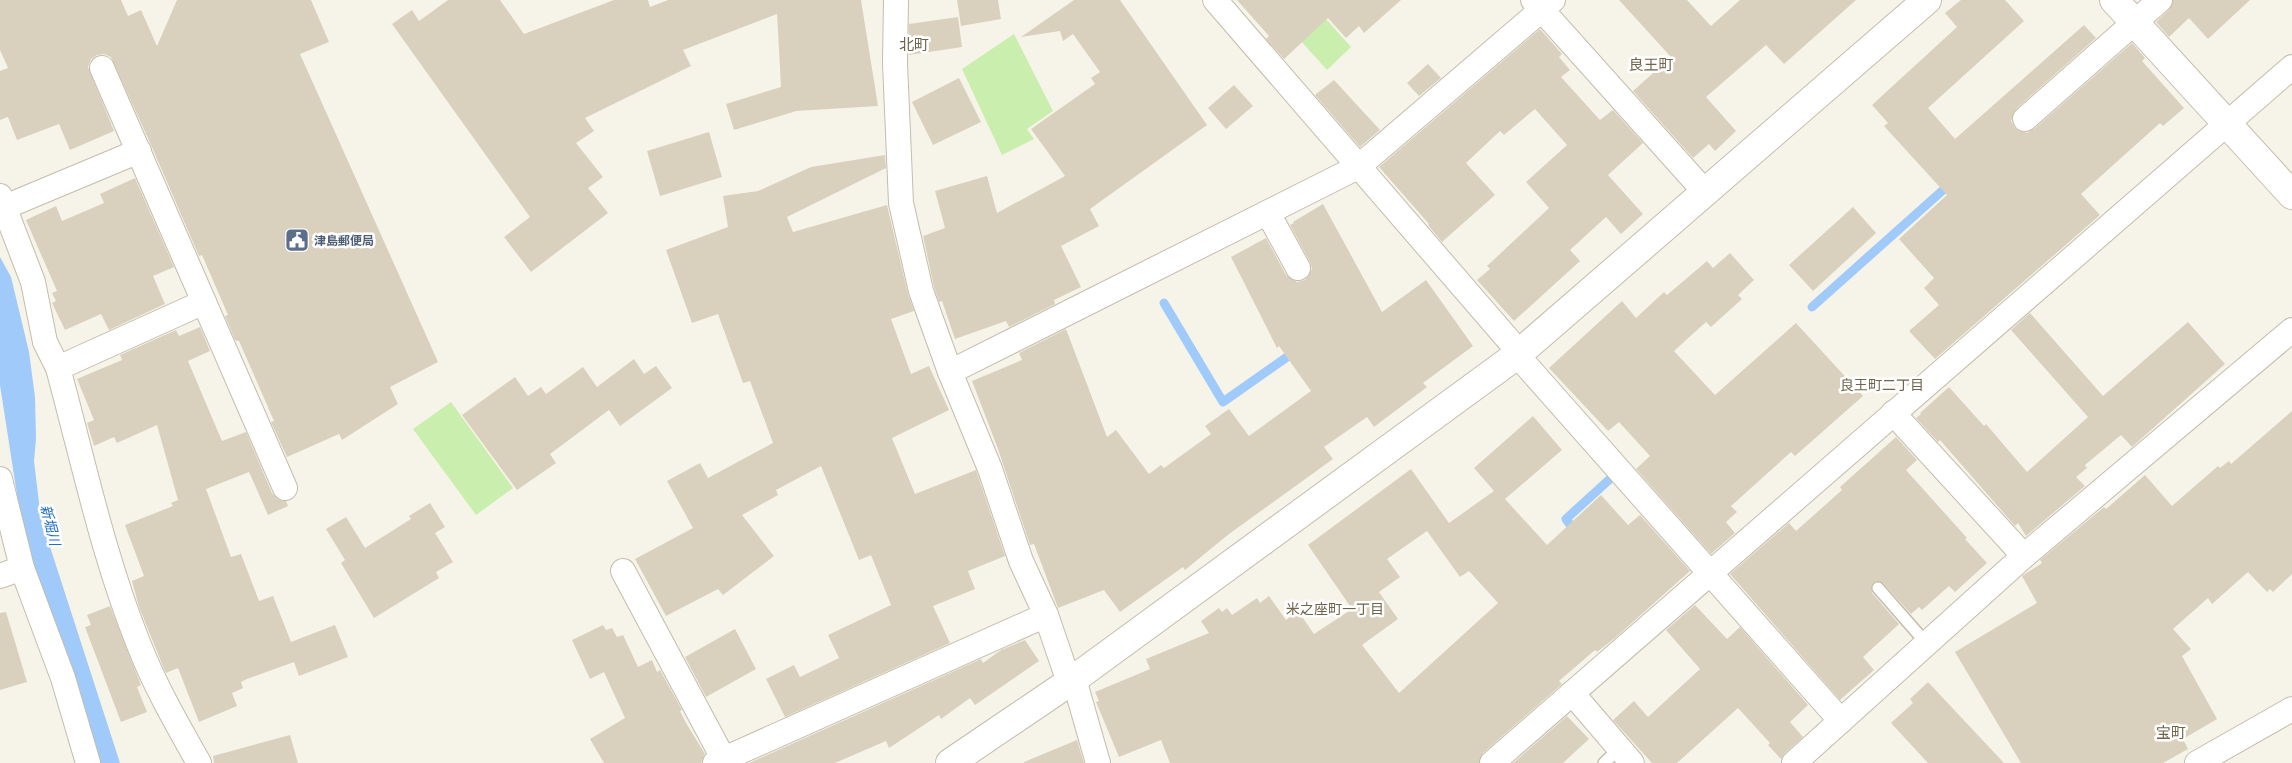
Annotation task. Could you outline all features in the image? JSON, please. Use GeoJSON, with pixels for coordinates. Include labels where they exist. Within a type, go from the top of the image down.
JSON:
{"type":"FeatureCollection","features":[{"type":"Feature","properties":{"kind":"street"},"geometry":{"type":"LineString","coordinates":[[896,0],[895,63],[900,203],[921,291],[950,372],[990,469],[1021,561],[1046,615],[1072,680],[1098,763]]}},
{"type":"Feature","properties":{"kind":"street"},"geometry":{"type":"LineString","coordinates":[[1215,0],[1518,354],[1841,721]]}},
{"type":"Feature","properties":{"kind":"street"},"geometry":{"type":"LineString","coordinates":[[950,763],[1072,680],[1518,354],[1927,0]]}},
{"type":"Feature","properties":{"kind":"street"},"geometry":{"type":"LineString","coordinates":[[2114,0],[2292,195]]}},
{"type":"Feature","properties":{"kind":"street"},"geometry":{"type":"LineString","coordinates":[[2026,119],[2160,0]]}},
{"type":"Feature","properties":{"kind":"street"},"geometry":{"type":"LineString","coordinates":[[950,372],[1358,167],[1543,3],[1705,192]]}},
{"type":"Feature","properties":{"kind":"street"},"geometry":{"type":"LineString","coordinates":[[1492,763],[1892,413],[2292,67]]}},
{"type":"Feature","properties":{"kind":"street"},"geometry":{"type":"LineString","coordinates":[[102,68],[285,488]]}},
{"type":"Feature","properties":{"kind":"street"},"geometry":{"type":"LineString","coordinates":[[139,151],[3,201],[33,282],[45,342],[58,368],[112,569],[138,644],[162,699],[199,763]]}},
{"type":"Feature","properties":{"kind":"street"},"geometry":{"type":"LineString","coordinates":[[1268,212],[1298,268]]}},
{"type":"Feature","properties":{"kind":"street"},"geometry":{"type":"LineString","coordinates":[[58,368],[204,302]]}},
{"type":"Feature","properties":{"kind":"street"},"geometry":{"type":"LineString","coordinates":[[1794,763],[2024,556],[2292,330]]}},
{"type":"Feature","properties":{"kind":"street"},"geometry":{"type":"LineString","coordinates":[[1892,413],[2024,556]]}},
{"type":"Feature","properties":{"kind":"street"},"geometry":{"type":"LineString","coordinates":[[0,478],[22,568],[63,678],[88,763]]}},
{"type":"Feature","properties":{"kind":"street"},"geometry":{"type":"LineString","coordinates":[[0,576],[22,568]]}},
{"type":"Feature","properties":{"kind":"street"},"geometry":{"type":"LineString","coordinates":[[623,571],[719,760],[1046,615]]}},
{"type":"Feature","properties":{"kind":"street"},"geometry":{"type":"LineString","coordinates":[[1572,694],[1618,758]]}},
{"type":"Feature","properties":{"kind":"street"},"geometry":{"type":"LineString","coordinates":[[2197,763],[2292,709]]}},
{"type":"Feature","properties":{"kind":"lane"},"geometry":{"type":"LineString","coordinates":[[1878,588],[1927,644]]}},
{"type":"Feature","properties":{"kind":"green space"},"geometry":{"type":"Polygon","coordinates":[[[1309,0],[1351,47],[1327,70],[1283,21],[1309,0]]]}},
{"type":"Feature","properties":{"kind":"green space"},"geometry":{"type":"Polygon","coordinates":[[[1014,34],[1053,111],[1027,129],[1034,139],[1002,155],[962,69],[1014,34]]]}},
{"type":"Feature","properties":{"kind":"green space"},"geometry":{"type":"Polygon","coordinates":[[[451,402],[513,488],[476,515],[413,429],[451,402]]]}},
{"type":"Feature","properties":{"kind":"water"},"geometry":{"type":"Polygon","coordinates":[[[0,257],[11,277],[29,352],[35,397],[36,439],[34,461],[41,519],[120,763],[98,763],[33,569],[20,514],[0,385],[0,257]]]}},
{"type":"Feature","properties":{"kind":"building"},"geometry":{"type":"Polygon","coordinates":[[[0,0],[121,0],[128,16],[141,10],[157,46],[177,0],[311,0],[329,42],[300,54],[438,362],[390,387],[398,404],[342,440],[339,434],[287,457],[271,422],[274,421],[239,341],[235,340],[225,316],[228,315],[202,255],[199,256],[111,57],[104,54],[97,55],[91,59],[88,67],[114,131],[70,150],[59,124],[17,140],[8,117],[0,120],[0,71],[8,68],[0,50],[0,0]]]}},
{"type":"Feature","properties":{"kind":"building"},"geometry":{"type":"Polygon","coordinates":[[[448,0],[500,0],[524,34],[614,0],[648,0],[650,7],[668,0],[861,0],[878,106],[796,111],[734,130],[726,104],[781,87],[777,14],[683,50],[691,66],[585,118],[594,131],[576,143],[603,177],[588,188],[608,213],[531,272],[504,237],[530,217],[392,24],[412,10],[419,21],[448,0]]]}},
{"type":"Feature","properties":{"kind":"building"},"geometry":{"type":"Polygon","coordinates":[[[957,0],[998,0],[1001,19],[961,26],[957,0]]]}},
{"type":"Feature","properties":{"kind":"building"},"geometry":{"type":"Polygon","coordinates":[[[1074,0],[1120,0],[1207,125],[1090,209],[1099,226],[1061,246],[1081,287],[1054,300],[1055,304],[1009,327],[1006,321],[955,339],[942,301],[939,302],[934,287],[923,236],[945,228],[935,191],[987,176],[997,213],[1065,176],[1031,129],[1095,84],[1091,78],[1100,72],[1073,34],[1063,41],[1060,31],[1021,37],[1074,0]]]}},
{"type":"Feature","properties":{"kind":"building"},"geometry":{"type":"Polygon","coordinates":[[[1237,0],[1401,0],[1364,33],[1359,26],[1346,38],[1328,18],[1284,59],[1266,39],[1269,36],[1237,0]]]}},
{"type":"Feature","properties":{"kind":"building"},"geometry":{"type":"Polygon","coordinates":[[[1619,0],[1687,0],[1711,26],[1740,0],[1856,0],[1784,64],[1766,45],[1706,97],[1736,131],[1715,151],[1709,144],[1693,158],[1633,91],[1671,57],[1619,0]]]}},
{"type":"Feature","properties":{"kind":"building"},"geometry":{"type":"Polygon","coordinates":[[[1961,0],[2005,0],[2024,21],[1928,108],[1955,139],[2084,25],[2096,38],[2016,109],[2011,121],[2015,128],[2027,133],[2034,129],[2132,43],[2145,58],[2142,61],[2184,108],[2163,126],[2160,123],[2081,194],[2100,215],[1935,359],[1909,331],[1939,305],[1924,288],[1934,278],[1899,239],[1947,195],[1884,126],[1888,123],[1872,105],[1957,27],[1945,13],[1961,0]]]}},
{"type":"Feature","properties":{"kind":"building"},"geometry":{"type":"Polygon","coordinates":[[[2173,0],[2250,0],[2208,39],[2189,18],[2169,37],[2156,22],[2169,10],[2173,0]]]}},
{"type":"Feature","properties":{"kind":"building"},"geometry":{"type":"Polygon","coordinates":[[[958,17],[962,47],[909,55],[909,24],[958,17]]]}},
{"type":"Feature","properties":{"kind":"building"},"geometry":{"type":"Polygon","coordinates":[[[1540,29],[1562,54],[1559,57],[1570,70],[1561,77],[1600,120],[1613,110],[1643,143],[1608,175],[1643,214],[1621,234],[1606,217],[1570,250],[1580,261],[1514,321],[1477,280],[1490,269],[1487,266],[1549,208],[1526,182],[1567,145],[1535,109],[1504,135],[1500,131],[1466,163],[1495,195],[1442,242],[1429,224],[1379,167],[1540,29]]]}},
{"type":"Feature","properties":{"kind":"building"},"geometry":{"type":"Polygon","coordinates":[[[1428,64],[1441,78],[1419,96],[1407,83],[1428,64]]]}},
{"type":"Feature","properties":{"kind":"building"},"geometry":{"type":"Polygon","coordinates":[[[959,78],[981,122],[933,145],[912,102],[959,78]]]}},
{"type":"Feature","properties":{"kind":"building"},"geometry":{"type":"Polygon","coordinates":[[[1334,80],[1380,130],[1360,147],[1315,95],[1334,80]]]}},
{"type":"Feature","properties":{"kind":"building"},"geometry":{"type":"Polygon","coordinates":[[[1234,85],[1253,106],[1226,129],[1208,108],[1234,85]]]}},
{"type":"Feature","properties":{"kind":"building"},"geometry":{"type":"Polygon","coordinates":[[[709,132],[722,177],[660,196],[647,151],[709,132]]]}},
{"type":"Feature","properties":{"kind":"building"},"geometry":{"type":"Polygon","coordinates":[[[885,155],[886,168],[787,217],[793,232],[887,205],[908,294],[914,311],[891,319],[911,374],[929,366],[949,410],[892,438],[915,494],[976,470],[1005,556],[968,571],[975,589],[933,606],[950,643],[785,717],[766,679],[794,665],[800,677],[839,658],[828,635],[891,605],[871,555],[859,560],[821,466],[776,490],[778,495],[742,515],[774,556],[723,595],[718,589],[666,616],[635,559],[693,528],[667,481],[700,463],[708,478],[773,443],[750,381],[743,383],[718,314],[692,323],[666,250],[728,227],[723,196],[758,191],[811,167],[885,155]]]}},
{"type":"Feature","properties":{"kind":"building"},"geometry":{"type":"Polygon","coordinates":[[[135,178],[174,267],[153,276],[165,304],[109,330],[101,314],[65,330],[52,303],[56,301],[52,293],[57,291],[26,220],[56,206],[62,221],[104,203],[100,194],[135,178]]]}},
{"type":"Feature","properties":{"kind":"building"},"geometry":{"type":"Polygon","coordinates":[[[1323,204],[1382,312],[1426,280],[1473,346],[1423,383],[1427,387],[1374,427],[1367,417],[1324,447],[1333,459],[1229,534],[1185,570],[1183,567],[1120,612],[1104,590],[1058,608],[1034,544],[1030,545],[998,449],[972,381],[1022,360],[1019,353],[1066,329],[1107,437],[1116,430],[1149,474],[1161,465],[1164,468],[1211,434],[1205,426],[1229,409],[1249,436],[1311,391],[1279,346],[1277,348],[1231,257],[1266,238],[1286,275],[1297,282],[1305,280],[1312,269],[1290,225],[1323,204]]]}},
{"type":"Feature","properties":{"kind":"building"},"geometry":{"type":"Polygon","coordinates":[[[1853,207],[1876,233],[1813,291],[1789,265],[1853,207]]]}},
{"type":"Feature","properties":{"kind":"building"},"geometry":{"type":"Polygon","coordinates":[[[1730,253],[1754,280],[1738,295],[1742,299],[1711,327],[1706,322],[1674,351],[1715,395],[1796,323],[1863,396],[1795,456],[1791,452],[1731,506],[1737,512],[1726,522],[1735,533],[1711,554],[1636,469],[1650,456],[1619,422],[1608,431],[1549,368],[1622,301],[1636,318],[1664,292],[1667,295],[1707,261],[1713,268],[1730,253]]]}},
{"type":"Feature","properties":{"kind":"building"},"geometry":{"type":"Polygon","coordinates":[[[2030,313],[2103,396],[2188,322],[2225,364],[2132,447],[2121,435],[2085,465],[2087,468],[2076,477],[2085,486],[2026,536],[2018,523],[2015,526],[1940,440],[1938,442],[1916,418],[1949,387],[1984,426],[1986,424],[2027,472],[2088,417],[2011,330],[2030,313]]]}},
{"type":"Feature","properties":{"kind":"building"},"geometry":{"type":"Polygon","coordinates":[[[200,327],[210,351],[188,361],[222,441],[246,432],[272,493],[277,499],[286,501],[288,506],[268,515],[249,472],[206,489],[231,557],[241,554],[259,601],[273,596],[291,642],[335,625],[348,657],[299,676],[294,662],[247,679],[241,682],[243,688],[232,693],[237,706],[199,722],[178,668],[166,673],[164,669],[139,607],[132,581],[144,576],[125,525],[173,506],[171,503],[178,500],[157,425],[117,443],[114,437],[94,446],[87,423],[94,420],[77,379],[122,360],[120,355],[176,330],[179,336],[200,327]]]}},
{"type":"Feature","properties":{"kind":"building"},"geometry":{"type":"Polygon","coordinates":[[[634,359],[644,374],[656,366],[672,388],[620,426],[609,410],[550,454],[556,463],[517,490],[462,415],[515,377],[528,396],[541,387],[546,394],[583,367],[597,387],[634,359]]]}},
{"type":"Feature","properties":{"kind":"building"},"geometry":{"type":"Polygon","coordinates":[[[2292,411],[2292,574],[2273,592],[2270,589],[2267,592],[2248,572],[2212,604],[2208,598],[2173,629],[2191,649],[2182,656],[2217,719],[2183,739],[2188,749],[2163,763],[2021,763],[1955,652],[2037,603],[2022,576],[2042,563],[2040,560],[2104,507],[2106,509],[2145,475],[2172,506],[2218,466],[2220,468],[2229,461],[2231,464],[2292,411]]]}},
{"type":"Feature","properties":{"kind":"building"},"geometry":{"type":"Polygon","coordinates":[[[1533,416],[1562,450],[1505,499],[1547,545],[1601,495],[1628,525],[1640,515],[1690,571],[1615,638],[1597,652],[1595,650],[1559,681],[1562,684],[1483,753],[1479,763],[1170,763],[1161,740],[1119,757],[1096,702],[1099,701],[1095,692],[1150,669],[1146,659],[1209,633],[1201,621],[1219,608],[1222,612],[1227,608],[1232,615],[1257,598],[1260,603],[1269,596],[1286,620],[1298,611],[1314,634],[1352,609],[1308,545],[1411,469],[1449,523],[1494,491],[1474,468],[1533,416]],[[1427,531],[1387,559],[1400,577],[1379,592],[1398,619],[1362,645],[1399,693],[1498,603],[1469,571],[1460,577],[1427,531]]]}},
{"type":"Feature","properties":{"kind":"building"},"geometry":{"type":"Polygon","coordinates":[[[1896,437],[1917,460],[1906,470],[1987,563],[1955,592],[1949,586],[1922,610],[1919,607],[1911,614],[1883,583],[1877,581],[1873,583],[1871,586],[1872,593],[1899,624],[1863,657],[1874,670],[1840,700],[1730,574],[1789,523],[1796,531],[1842,490],[1840,487],[1896,437]]]}},
{"type":"Feature","properties":{"kind":"building"},"geometry":{"type":"Polygon","coordinates":[[[430,503],[445,527],[435,533],[453,562],[436,572],[439,578],[374,618],[341,563],[345,560],[326,529],[346,517],[365,548],[411,519],[409,516],[430,503]]]}},
{"type":"Feature","properties":{"kind":"building"},"geometry":{"type":"Polygon","coordinates":[[[1695,605],[1727,639],[1740,627],[1808,705],[1790,722],[1803,737],[1781,759],[1768,745],[1770,743],[1738,708],[1677,763],[1652,763],[1613,720],[1634,701],[1648,717],[1700,669],[1666,630],[1695,605]]]}},
{"type":"Feature","properties":{"kind":"building"},"geometry":{"type":"Polygon","coordinates":[[[110,606],[141,685],[137,687],[147,712],[121,722],[85,627],[91,625],[87,615],[110,606]]]}},
{"type":"Feature","properties":{"kind":"building"},"geometry":{"type":"Polygon","coordinates":[[[6,612],[27,682],[0,690],[0,613],[6,612]]]}},
{"type":"Feature","properties":{"kind":"building"},"geometry":{"type":"Polygon","coordinates":[[[603,625],[606,630],[612,628],[617,637],[623,635],[638,667],[652,660],[657,672],[660,670],[682,710],[680,711],[686,723],[705,754],[701,763],[604,763],[590,739],[625,718],[604,672],[590,679],[572,640],[603,625]]]}},
{"type":"Feature","properties":{"kind":"building"},"geometry":{"type":"Polygon","coordinates":[[[735,629],[756,669],[706,697],[685,657],[735,629]]]}},
{"type":"Feature","properties":{"kind":"building"},"geometry":{"type":"Polygon","coordinates":[[[1025,640],[1039,661],[975,705],[970,698],[941,719],[939,715],[889,748],[886,741],[835,763],[749,763],[981,659],[983,663],[1001,650],[1025,640]]]}},
{"type":"Feature","properties":{"kind":"building"},"geometry":{"type":"Polygon","coordinates":[[[1928,682],[2004,763],[1928,763],[1891,723],[1913,703],[1910,699],[1928,682]]]}},
{"type":"Feature","properties":{"kind":"building"},"geometry":{"type":"Polygon","coordinates":[[[1567,716],[1589,739],[1563,763],[1513,763],[1567,716]]]}},
{"type":"Feature","properties":{"kind":"building"},"geometry":{"type":"Polygon","coordinates":[[[290,735],[298,763],[214,763],[213,756],[290,735]]]}},
{"type":"Feature","properties":{"kind":"building"},"geometry":{"type":"Polygon","coordinates":[[[1077,740],[1084,763],[1024,763],[1024,762],[1077,740]]]}},
{"type":"Feature","properties":{"kind":"waterway"},"geometry":{"type":"LineString","coordinates":[[1812,307],[1952,182]]}},
{"type":"Feature","properties":{"kind":"waterway"},"geometry":{"type":"LineString","coordinates":[[1164,303],[1223,402],[1297,350]]}},
{"type":"Feature","properties":{"kind":"waterway"},"geometry":{"type":"LineString","coordinates":[[1577,534],[1566,519],[1611,478]]}},
{"type":"Feature","properties":{"kind":"place","name":"津島郵便局"},"geometry":{"type":"Point","coordinates":[297,240]}},
{"type":"Feature","properties":{"kind":"district","name":"北町"},"geometry":{"type":"Point","coordinates":[914,44]}},
{"type":"Feature","properties":{"kind":"district","name":"良王町"},"geometry":{"type":"Point","coordinates":[1651,64]}},
{"type":"Feature","properties":{"kind":"district","name":"良王町二丁目"},"geometry":{"type":"Point","coordinates":[1882,384]}},
{"type":"Feature","properties":{"kind":"district","name":"米之座町一丁目"},"geometry":{"type":"Point","coordinates":[1335,608]}},
{"type":"Feature","properties":{"kind":"district","name":"宝町"},"geometry":{"type":"Point","coordinates":[2171,732]}},
{"type":"Feature","properties":{"kind":"water label","name":"新堀川"},"geometry":{"type":"Point","coordinates":[51,525]}}]}
